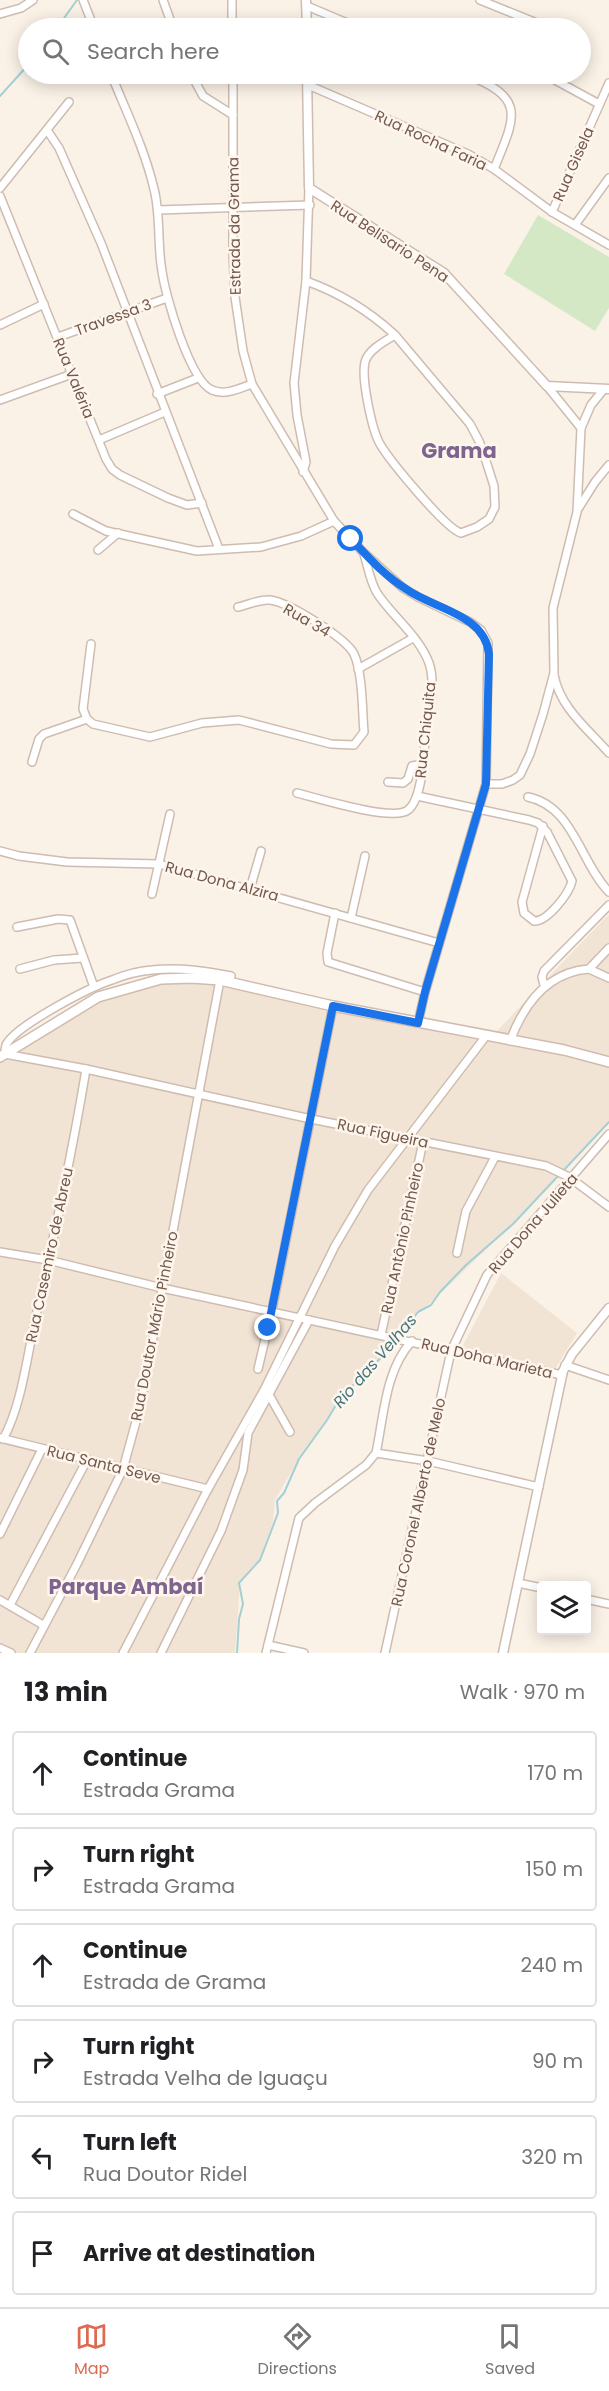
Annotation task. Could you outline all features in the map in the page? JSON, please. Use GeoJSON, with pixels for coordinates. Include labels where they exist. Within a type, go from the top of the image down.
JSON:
{"type":"FeatureCollection","features":[{"type":"Feature","properties":{"kind":"main road"},"geometry":{"type":"LineString","coordinates":[[3,1056],[98,997],[161,979],[220,980],[333,1006],[609,1062]]}},
{"type":"Feature","properties":{"kind":"street"},"geometry":{"type":"LineString","coordinates":[[0,14],[21,8],[33,0]]}},
{"type":"Feature","properties":{"kind":"street"},"geometry":{"type":"LineString","coordinates":[[83,0],[90,18]]}},
{"type":"Feature","properties":{"kind":"street"},"geometry":{"type":"LineString","coordinates":[[163,0],[169,18]]}},
{"type":"Feature","properties":{"kind":"street"},"geometry":{"type":"LineString","coordinates":[[232,0],[232,18]]}},
{"type":"Feature","properties":{"kind":"street"},"geometry":{"type":"LineString","coordinates":[[480,0],[524,18]]}},
{"type":"Feature","properties":{"kind":"street"},"geometry":{"type":"LineString","coordinates":[[307,18],[306,3],[338,18]]}},
{"type":"Feature","properties":{"kind":"street","name":"Rua Gisela"},"geometry":{"type":"LineString","coordinates":[[552,212],[609,83]]}},
{"type":"Feature","properties":{"kind":"street"},"geometry":{"type":"LineString","coordinates":[[115,84],[149,173],[158,210],[159,250],[167,298],[198,378],[211,390],[221,392],[252,384]]}},
{"type":"Feature","properties":{"kind":"street"},"geometry":{"type":"LineString","coordinates":[[196,84],[203,96],[233,115]]}},
{"type":"Feature","properties":{"kind":"street","name":"Estrada da Grama"},"geometry":{"type":"LineString","coordinates":[[232,84],[235,297],[243,351],[252,384],[334,521],[363,552],[403,588],[470,622],[485,637],[489,654],[486,784],[418,1023]]}},
{"type":"Feature","properties":{"kind":"street"},"geometry":{"type":"LineString","coordinates":[[487,84],[504,96],[511,106],[513,117],[494,169]]}},
{"type":"Feature","properties":{"kind":"street"},"geometry":{"type":"LineString","coordinates":[[562,84],[599,104]]}},
{"type":"Feature","properties":{"kind":"street"},"geometry":{"type":"LineString","coordinates":[[303,471],[306,462],[297,415],[294,382],[306,280],[310,205],[308,85]]}},
{"type":"Feature","properties":{"kind":"street","name":"Rua Rocha Faria"},"geometry":{"type":"LineString","coordinates":[[308,85],[468,154],[494,169],[552,212],[609,245]]}},
{"type":"Feature","properties":{"kind":"street"},"geometry":{"type":"LineString","coordinates":[[0,188],[69,102]]}},
{"type":"Feature","properties":{"kind":"street"},"geometry":{"type":"LineString","coordinates":[[47,130],[59,148],[96,232],[219,549]]}},
{"type":"Feature","properties":{"kind":"street"},"geometry":{"type":"LineString","coordinates":[[575,225],[609,178]]}},
{"type":"Feature","properties":{"kind":"street","name":"Rua Belisario Pena"},"geometry":{"type":"LineString","coordinates":[[309,188],[444,273],[547,386]]}},
{"type":"Feature","properties":{"kind":"street","name":"Rua Valéria"},"geometry":{"type":"LineString","coordinates":[[0,196],[112,469],[120,475],[187,505],[202,503]]}},
{"type":"Feature","properties":{"kind":"street","name":"Rua Belisario Pena"},"geometry":{"type":"LineString","coordinates":[[158,210],[310,205]]}},
{"type":"Feature","properties":{"kind":"street"},"geometry":{"type":"LineString","coordinates":[[306,280],[355,302],[395,334],[452,402],[479,441],[496,498],[493,513],[489,519],[477,527],[461,533],[451,527],[380,444],[375,432],[364,367],[365,360],[370,354],[395,334]]}},
{"type":"Feature","properties":{"kind":"street","name":"Travessa 3"},"geometry":{"type":"LineString","coordinates":[[58,337],[167,298]]}},
{"type":"Feature","properties":{"kind":"street"},"geometry":{"type":"LineString","coordinates":[[0,324],[44,304]]}},
{"type":"Feature","properties":{"kind":"street"},"geometry":{"type":"LineString","coordinates":[[0,400],[72,374]]}},
{"type":"Feature","properties":{"kind":"street"},"geometry":{"type":"LineString","coordinates":[[158,394],[198,378]]}},
{"type":"Feature","properties":{"kind":"street"},"geometry":{"type":"LineString","coordinates":[[547,386],[607,389]]}},
{"type":"Feature","properties":{"kind":"street"},"geometry":{"type":"LineString","coordinates":[[547,386],[581,428]]}},
{"type":"Feature","properties":{"kind":"street"},"geometry":{"type":"LineString","coordinates":[[607,389],[591,405],[581,428],[577,512],[553,608],[556,685],[568,709],[609,753]]}},
{"type":"Feature","properties":{"kind":"street"},"geometry":{"type":"LineString","coordinates":[[99,440],[165,412]]}},
{"type":"Feature","properties":{"kind":"street"},"geometry":{"type":"LineString","coordinates":[[577,512],[595,482],[609,465]]}},
{"type":"Feature","properties":{"kind":"street"},"geometry":{"type":"LineString","coordinates":[[73,514],[97,528],[197,551],[261,547],[301,536],[334,521]]}},
{"type":"Feature","properties":{"kind":"street"},"geometry":{"type":"LineString","coordinates":[[98,550],[118,533]]}},
{"type":"Feature","properties":{"kind":"street","name":"Rua Chiquita"},"geometry":{"type":"LineString","coordinates":[[297,793],[389,813],[402,813],[408,810],[417,796],[423,764],[431,673],[424,654],[372,583],[363,552]]}},
{"type":"Feature","properties":{"kind":"street","name":"Rua 34"},"geometry":{"type":"LineString","coordinates":[[87,719],[106,729],[150,737],[202,723],[239,720],[302,737],[351,746],[357,743],[364,732],[358,669],[354,655],[344,643],[294,610],[272,600],[238,607]]}},
{"type":"Feature","properties":{"kind":"street"},"geometry":{"type":"LineString","coordinates":[[358,669],[413,638]]}},
{"type":"Feature","properties":{"kind":"street"},"geometry":{"type":"LineString","coordinates":[[32,762],[39,739],[44,734],[87,719],[83,709],[83,693],[91,644]]}},
{"type":"Feature","properties":{"kind":"street"},"geometry":{"type":"LineString","coordinates":[[486,784],[502,784],[513,780],[524,767],[543,714],[554,673]]}},
{"type":"Feature","properties":{"kind":"street"},"geometry":{"type":"LineString","coordinates":[[388,782],[403,783],[408,779],[412,766],[423,764]]}},
{"type":"Feature","properties":{"kind":"street"},"geometry":{"type":"LineString","coordinates":[[417,796],[528,820],[543,826],[572,881],[569,890],[546,918],[534,921],[524,914],[522,902],[543,826]]}},
{"type":"Feature","properties":{"kind":"street"},"geometry":{"type":"LineString","coordinates":[[528,796],[540,799],[556,811],[567,825],[600,882],[609,892]]}},
{"type":"Feature","properties":{"kind":"street"},"geometry":{"type":"LineString","coordinates":[[152,894],[170,814]]}},
{"type":"Feature","properties":{"kind":"street","name":"Rua Dona Alzira"},"geometry":{"type":"LineString","coordinates":[[0,851],[19,856],[67,861],[159,864],[439,943]]}},
{"type":"Feature","properties":{"kind":"street"},"geometry":{"type":"LineString","coordinates":[[250,889],[261,851]]}},
{"type":"Feature","properties":{"kind":"street"},"geometry":{"type":"LineString","coordinates":[[351,918],[365,856]]}},
{"type":"Feature","properties":{"kind":"street"},"geometry":{"type":"LineString","coordinates":[[544,986],[542,976],[544,971],[609,905]]}},
{"type":"Feature","properties":{"kind":"street"},"geometry":{"type":"LineString","coordinates":[[335,913],[327,953],[328,962],[425,992]]}},
{"type":"Feature","properties":{"kind":"street"},"geometry":{"type":"LineString","coordinates":[[17,927],[68,919],[75,932],[94,987]]}},
{"type":"Feature","properties":{"kind":"street"},"geometry":{"type":"LineString","coordinates":[[589,969],[609,948]]}},
{"type":"Feature","properties":{"kind":"street"},"geometry":{"type":"LineString","coordinates":[[20,969],[54,960],[83,958]]}},
{"type":"Feature","properties":{"kind":"street"},"geometry":{"type":"LineString","coordinates":[[3,1056],[5,1047],[12,1038],[64,1002],[113,979],[152,970],[190,969],[231,976]]}},
{"type":"Feature","properties":{"kind":"street"},"geometry":{"type":"LineString","coordinates":[[510,1041],[526,1007],[544,986],[574,970],[589,969],[609,978]]}},
{"type":"Feature","properties":{"kind":"street","name":"Rua Doutor Mário Pinheiro"},"geometry":{"type":"LineString","coordinates":[[30,1653],[123,1470],[140,1407],[220,980]]}},
{"type":"Feature","properties":{"kind":"street"},"geometry":{"type":"LineString","coordinates":[[258,1369],[273,1310],[333,1006]]}},
{"type":"Feature","properties":{"kind":"street"},"geometry":{"type":"LineString","coordinates":[[161,1653],[221,1531],[243,1470],[248,1433],[299,1317],[335,1246],[368,1190],[406,1137],[486,1036]]}},
{"type":"Feature","properties":{"kind":"street","name":"Rua Figueira"},"geometry":{"type":"LineString","coordinates":[[3,1056],[86,1069],[311,1119],[546,1166],[571,1178],[609,1207]]}},
{"type":"Feature","properties":{"kind":"street","name":"Rua Casemiro de Abreu"},"geometry":{"type":"LineString","coordinates":[[1,1438],[11,1426],[79,1114],[86,1069]]}},
{"type":"Feature","properties":{"kind":"street","name":"Rua Dona Julieta"},"geometry":{"type":"LineString","coordinates":[[451,1351],[487,1275],[609,1134]]}},
{"type":"Feature","properties":{"kind":"street","name":"Rua Antônio Pinheiro"},"geometry":{"type":"LineString","coordinates":[[384,1335],[423,1142]]}},
{"type":"Feature","properties":{"kind":"street"},"geometry":{"type":"LineString","coordinates":[[457,1253],[466,1211],[495,1156]]}},
{"type":"Feature","properties":{"kind":"street","name":"Rua Doha Marieta"},"geometry":{"type":"LineString","coordinates":[[0,1252],[48,1260],[162,1288],[273,1310],[309,1320],[410,1340],[562,1375]]}},
{"type":"Feature","properties":{"kind":"street"},"geometry":{"type":"LineString","coordinates":[[503,1653],[565,1365],[609,1308]]}},
{"type":"Feature","properties":{"kind":"street"},"geometry":{"type":"LineString","coordinates":[[123,1653],[208,1489],[309,1320]]}},
{"type":"Feature","properties":{"kind":"street"},"geometry":{"type":"LineString","coordinates":[[266,1653],[299,1518],[315,1503],[366,1465],[376,1453],[393,1370],[410,1340]]}},
{"type":"Feature","properties":{"kind":"street","name":"Rua Coronel Alberto de Melo"},"geometry":{"type":"LineString","coordinates":[[385,1653],[451,1351]]}},
{"type":"Feature","properties":{"kind":"street"},"geometry":{"type":"LineString","coordinates":[[565,1365],[609,1380]]}},
{"type":"Feature","properties":{"kind":"street"},"geometry":{"type":"LineString","coordinates":[[267,1392],[290,1432]]}},
{"type":"Feature","properties":{"kind":"street","name":"Rua Santa Seve"},"geometry":{"type":"LineString","coordinates":[[1,1438],[123,1470],[208,1489]]}},
{"type":"Feature","properties":{"kind":"street"},"geometry":{"type":"LineString","coordinates":[[0,1534],[42,1449]]}},
{"type":"Feature","properties":{"kind":"street"},"geometry":{"type":"LineString","coordinates":[[376,1453],[428,1461],[538,1488]]}},
{"type":"Feature","properties":{"kind":"street"},"geometry":{"type":"LineString","coordinates":[[10,1605],[87,1460]]}},
{"type":"Feature","properties":{"kind":"street"},"geometry":{"type":"LineString","coordinates":[[518,1582],[537,1587]]}},
{"type":"Feature","properties":{"kind":"street"},"geometry":{"type":"LineString","coordinates":[[0,1600],[43,1625]]}},
{"type":"Feature","properties":{"kind":"street"},"geometry":{"type":"LineString","coordinates":[[591,1600],[609,1604]]}},
{"type":"Feature","properties":{"kind":"street"},"geometry":{"type":"LineString","coordinates":[[268,1645],[304,1653]]}},
{"type":"Feature","properties":{"kind":"street"},"geometry":{"type":"LineString","coordinates":[[0,1648],[11,1653]]}},
{"type":"Feature","properties":{"kind":"shaded area"},"geometry":{"type":"Polygon","coordinates":[[[609,915],[609,1062],[493,1035],[605,918],[609,915]]]}},
{"type":"Feature","properties":{"kind":"shaded area"},"geometry":{"type":"Polygon","coordinates":[[[181,978],[265,990],[609,1063],[609,1122],[510,1226],[433,1301],[418,1312],[380,1358],[344,1393],[299,1459],[275,1500],[273,1522],[258,1563],[240,1582],[235,1653],[0,1653],[0,1057],[95,998],[181,978]]]}},
{"type":"Feature","properties":{"kind":"shaded area"},"geometry":{"type":"Polygon","coordinates":[[[501,1273],[577,1333],[554,1371],[461,1349],[501,1273]]]}},
{"type":"Feature","properties":{"kind":"green space"},"geometry":{"type":"Polygon","coordinates":[[[538,215],[609,257],[609,308],[595,331],[504,274],[538,215]]]}},
{"type":"Feature","properties":{"kind":"waterway"},"geometry":{"type":"LineString","coordinates":[[64,18],[77,0]]}},
{"type":"Feature","properties":{"kind":"waterway"},"geometry":{"type":"LineString","coordinates":[[0,96],[18,76]]}},
{"type":"Feature","properties":{"kind":"waterway","name":"Rio das Velhas"},"geometry":{"type":"LineString","coordinates":[[563,1171],[609,1122]]}},
{"type":"Feature","properties":{"kind":"waterway","name":"Rio das Velhas"},"geometry":{"type":"LineString","coordinates":[[399,1337],[418,1312],[431,1305],[466,1265],[513,1224],[559,1175]]}},
{"type":"Feature","properties":{"kind":"waterway","name":"Rio das Velhas"},"geometry":{"type":"LineString","coordinates":[[237,1653],[239,1619],[243,1604],[239,1583],[260,1560],[278,1513],[277,1501],[284,1493],[299,1459],[342,1395],[367,1373],[396,1341]]}},
{"type":"Feature","properties":{"kind":"district","name":"Grama"},"geometry":{"type":"Point","coordinates":[459,450]}},
{"type":"Feature","properties":{"kind":"district","name":"Parque Ambaí"},"geometry":{"type":"Point","coordinates":[126,1586]}},
{"type":"Feature","properties":{"kind":"route"},"geometry":{"type":"LineString","coordinates":[[268,1328],[333,1006],[418,1023],[486,784],[489,654],[485,637],[481,630],[470,622],[403,588],[351,539]]}}]}
